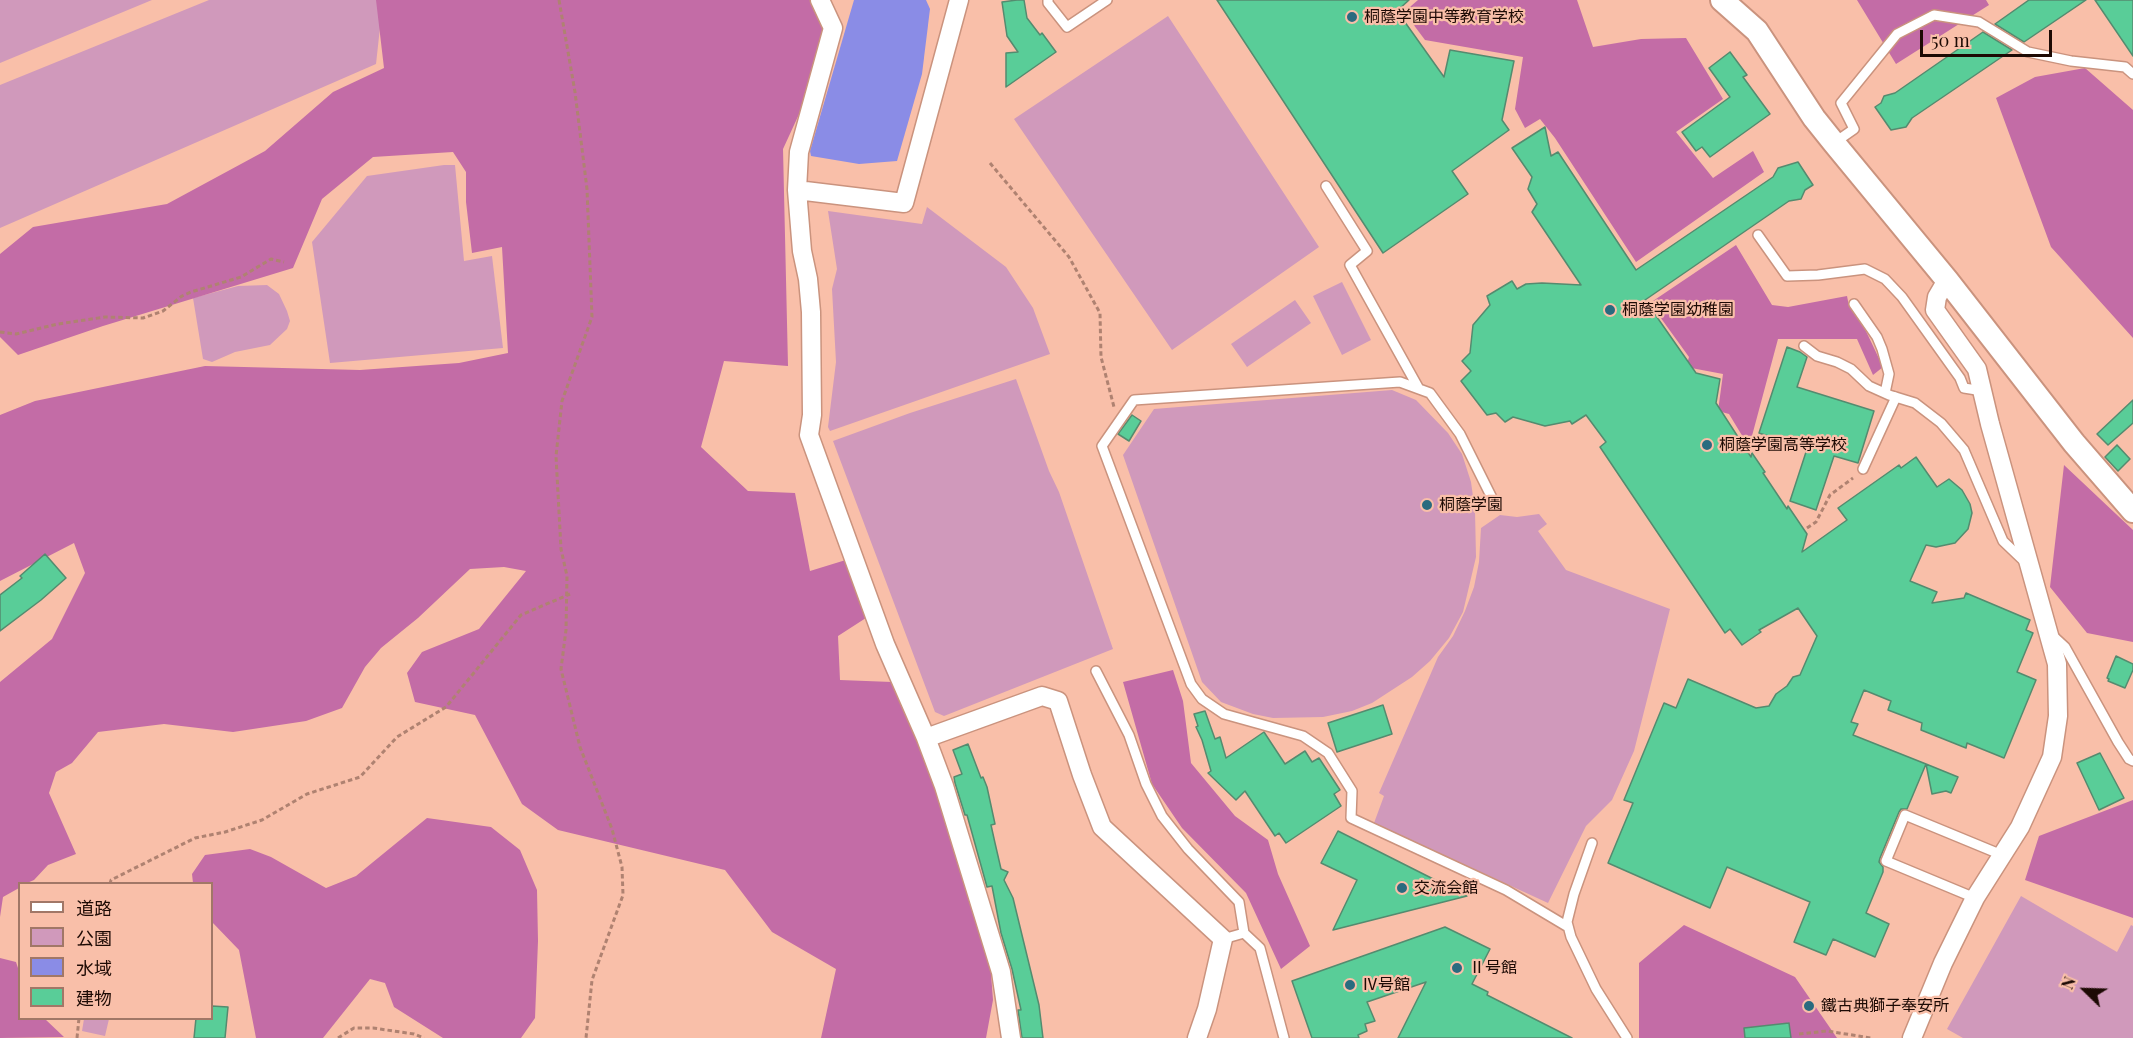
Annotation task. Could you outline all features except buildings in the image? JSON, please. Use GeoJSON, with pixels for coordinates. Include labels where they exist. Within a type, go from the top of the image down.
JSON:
{"type":"FeatureCollection","features":[{"type":"Feature","properties":{"kind":"street"},"geometry":{"type":"LineString","coordinates":[[820,0],[833,28],[799,152],[797,190],[802,251],[808,279],[811,312],[812,415],[809,435],[885,644],[944,786],[1001,972],[1011,1038]]}},
{"type":"Feature","properties":{"kind":"street"},"geometry":{"type":"LineString","coordinates":[[797,190],[904,203],[959,0]]}},
{"type":"Feature","properties":{"kind":"street"},"geometry":{"type":"LineString","coordinates":[[1722,0],[1757,31],[1834,143],[1947,280],[2074,443],[2133,511]]}},
{"type":"Feature","properties":{"kind":"street"},"geometry":{"type":"LineString","coordinates":[[1911,1038],[1943,963],[1975,898],[2020,827],[2052,757],[2058,716],[2057,664],[1977,369],[1935,310],[1937,297],[1947,280]]}},
{"type":"Feature","properties":{"kind":"street"},"geometry":{"type":"LineString","coordinates":[[926,738],[1042,696],[1058,702],[1102,827],[1223,939],[1207,1009],[1197,1038]]}},
{"type":"Feature","properties":{"kind":"lane"},"geometry":{"type":"LineString","coordinates":[[1048,0],[1066,27],[1107,0]]}},
{"type":"Feature","properties":{"kind":"lane"},"geometry":{"type":"LineString","coordinates":[[1834,143],[1854,129],[1841,103],[1897,34],[1934,15],[1979,22],[2028,52],[2071,61],[2125,67],[2133,74]]}},
{"type":"Feature","properties":{"kind":"lane"},"geometry":{"type":"LineString","coordinates":[[1326,186],[1367,251],[1350,265],[1419,389]]}},
{"type":"Feature","properties":{"kind":"lane"},"geometry":{"type":"LineString","coordinates":[[1758,235],[1787,276],[1818,275],[1864,269],[1885,279],[1902,297],[1960,378],[1964,388],[1983,391]]}},
{"type":"Feature","properties":{"kind":"lane"},"geometry":{"type":"LineString","coordinates":[[1854,304],[1877,337],[1882,349],[1889,374],[1885,393]]}},
{"type":"Feature","properties":{"kind":"lane"},"geometry":{"type":"LineString","coordinates":[[1804,346],[1816,356],[1851,369],[1869,386],[1915,403],[1941,423],[1964,450],[2003,541],[2030,567]]}},
{"type":"Feature","properties":{"kind":"lane"},"geometry":{"type":"LineString","coordinates":[[1496,506],[1460,434],[1430,393],[1400,382],[1134,400],[1102,446],[1191,684],[1202,699],[1224,714],[1303,736],[1328,753],[1352,791],[1351,818],[1506,890],[1568,927]]}},
{"type":"Feature","properties":{"kind":"lane"},"geometry":{"type":"LineString","coordinates":[[1863,469],[1896,397]]}},
{"type":"Feature","properties":{"kind":"lane"},"geometry":{"type":"LineString","coordinates":[[2048,632],[2065,647],[2118,742],[2129,759],[2133,761]]}},
{"type":"Feature","properties":{"kind":"lane"},"geometry":{"type":"LineString","coordinates":[[1096,671],[1129,735],[1146,784],[1162,816],[1188,849],[1239,902],[1244,933],[1260,948],[1284,1038]]}},
{"type":"Feature","properties":{"kind":"lane"},"geometry":{"type":"LineString","coordinates":[[1975,898],[1886,861],[1905,815],[2002,855]]}},
{"type":"Feature","properties":{"kind":"lane"},"geometry":{"type":"LineString","coordinates":[[1592,843],[1567,922],[1571,937],[1596,989],[1627,1038]]}},
{"type":"Feature","properties":{"kind":"lane"},"geometry":{"type":"LineString","coordinates":[[1223,939],[1244,933]]}},
{"type":"Feature","properties":{"kind":"path"},"geometry":{"type":"LineString","coordinates":[[559,0],[575,92],[587,189],[592,317],[562,401],[556,456],[561,549],[567,576],[566,630],[561,669],[580,747],[612,829],[620,858],[623,895],[592,980],[586,1038]]}},
{"type":"Feature","properties":{"kind":"path"},"geometry":{"type":"LineString","coordinates":[[990,163],[1069,257],[1100,313],[1101,357],[1118,423]]}},
{"type":"Feature","properties":{"kind":"path"},"geometry":{"type":"LineString","coordinates":[[0,332],[16,334],[105,316],[143,318],[164,311],[182,296],[241,277],[272,259],[284,262]]}},
{"type":"Feature","properties":{"kind":"path"},"geometry":{"type":"LineString","coordinates":[[1807,528],[1816,522],[1830,495],[1863,469]]}},
{"type":"Feature","properties":{"kind":"path"},"geometry":{"type":"LineString","coordinates":[[110,882],[195,838],[225,832],[262,820],[307,794],[360,777],[397,737],[446,707],[521,615],[570,594]]}},
{"type":"Feature","properties":{"kind":"path"},"geometry":{"type":"LineString","coordinates":[[77,1038],[79,1020]]}},
{"type":"Feature","properties":{"kind":"path"},"geometry":{"type":"LineString","coordinates":[[338,1038],[354,1028],[383,1029],[424,1038]]}},
{"type":"Feature","properties":{"kind":"path"},"geometry":{"type":"LineString","coordinates":[[1799,1034],[1827,1031],[1870,1038]]}},
{"type":"Feature","properties":{"kind":"green space"},"geometry":{"type":"Polygon","coordinates":[[[0,0],[152,0],[0,63],[0,0]]]}},
{"type":"Feature","properties":{"kind":"green space"},"geometry":{"type":"Polygon","coordinates":[[[209,0],[383,0],[376,64],[0,228],[0,85],[209,0]]]}},
{"type":"Feature","properties":{"kind":"green space"},"geometry":{"type":"Polygon","coordinates":[[[1168,16],[1319,247],[1172,350],[1014,119],[1168,16]]]}},
{"type":"Feature","properties":{"kind":"green space"},"geometry":{"type":"Polygon","coordinates":[[[455,165],[464,261],[492,256],[503,348],[330,363],[312,242],[367,176],[455,165]]]}},
{"type":"Feature","properties":{"kind":"green space"},"geometry":{"type":"Polygon","coordinates":[[[927,207],[1006,267],[1033,308],[1050,354],[830,431],[828,427],[836,362],[832,289],[837,269],[828,211],[922,224],[927,207]]]}},
{"type":"Feature","properties":{"kind":"green space"},"geometry":{"type":"Polygon","coordinates":[[[1342,282],[1371,340],[1342,355],[1313,296],[1342,282]]]}},
{"type":"Feature","properties":{"kind":"green space"},"geometry":{"type":"Polygon","coordinates":[[[267,285],[279,294],[287,311],[290,321],[287,329],[270,345],[235,352],[212,362],[203,359],[193,298],[238,286],[267,285]]]}},
{"type":"Feature","properties":{"kind":"green space"},"geometry":{"type":"Polygon","coordinates":[[[1295,300],[1311,323],[1247,367],[1231,344],[1295,300]]]}},
{"type":"Feature","properties":{"kind":"green space"},"geometry":{"type":"Polygon","coordinates":[[[1016,379],[1049,471],[1059,492],[1113,649],[944,716],[935,712],[833,441],[910,413],[1016,379]]]}},
{"type":"Feature","properties":{"kind":"green space"},"geometry":{"type":"Polygon","coordinates":[[[1392,390],[1416,400],[1448,433],[1462,454],[1471,482],[1475,511],[1476,557],[1463,612],[1449,638],[1430,661],[1412,677],[1372,703],[1352,711],[1323,717],[1273,718],[1253,714],[1221,702],[1202,682],[1123,455],[1154,409],[1392,390]]]}},
{"type":"Feature","properties":{"kind":"green space"},"geometry":{"type":"Polygon","coordinates":[[[1539,514],[1547,524],[1538,531],[1566,570],[1670,609],[1634,751],[1612,800],[1586,826],[1548,903],[1374,823],[1384,796],[1379,793],[1438,657],[1453,636],[1474,587],[1479,562],[1481,528],[1500,515],[1517,517],[1539,514]]]}},
{"type":"Feature","properties":{"kind":"green space"},"geometry":{"type":"Polygon","coordinates":[[[2021,896],[2117,952],[2131,925],[2133,926],[2133,1038],[1963,1038],[1947,1029],[2021,896]]]}},
{"type":"Feature","properties":{"kind":"green space"},"geometry":{"type":"Polygon","coordinates":[[[84,1020],[109,1020],[105,1036],[82,1031],[84,1020]]]}},
{"type":"Feature","properties":{"kind":"shaded area"},"geometry":{"type":"Polygon","coordinates":[[[376,0],[812,0],[826,29],[812,86],[783,149],[788,366],[724,361],[701,447],[748,491],[795,493],[810,571],[849,559],[869,616],[838,636],[840,680],[892,682],[985,894],[993,1000],[986,1038],[821,1038],[836,969],[772,932],[725,870],[558,830],[522,804],[475,715],[415,702],[407,673],[422,652],[479,629],[526,571],[504,567],[470,569],[418,618],[381,648],[365,667],[342,708],[306,721],[233,732],[164,724],[98,732],[72,763],[56,772],[49,793],[76,854],[48,865],[34,880],[18,882],[18,889],[3,897],[0,917],[0,682],[52,639],[85,573],[74,543],[0,581],[0,415],[35,401],[205,366],[360,370],[459,363],[508,353],[502,247],[472,253],[466,202],[466,172],[453,152],[373,157],[322,199],[293,268],[103,326],[18,355],[0,337],[0,254],[33,227],[167,204],[265,151],[333,92],[384,68],[376,0]]]}},
{"type":"Feature","properties":{"kind":"shaded area"},"geometry":{"type":"Polygon","coordinates":[[[1418,0],[1577,0],[1593,47],[1641,39],[1686,38],[1723,99],[1676,132],[1713,178],[1753,151],[1764,172],[1636,262],[1555,138],[1540,119],[1525,128],[1515,109],[1523,57],[1425,40],[1404,12],[1418,0]]]}},
{"type":"Feature","properties":{"kind":"shaded area"},"geometry":{"type":"Polygon","coordinates":[[[1857,0],[1986,0],[1989,5],[1896,64],[1857,0]]]}},
{"type":"Feature","properties":{"kind":"shaded area"},"geometry":{"type":"Polygon","coordinates":[[[2085,68],[2133,110],[2133,338],[2051,247],[1996,98],[2035,77],[2085,68]]]}},
{"type":"Feature","properties":{"kind":"shaded area"},"geometry":{"type":"Polygon","coordinates":[[[1736,245],[1772,305],[1788,307],[1847,296],[1849,306],[1862,315],[1865,329],[1883,367],[1873,375],[1857,339],[1778,339],[1749,447],[1729,414],[1718,411],[1723,374],[1686,367],[1689,357],[1650,303],[1736,245]]]}},
{"type":"Feature","properties":{"kind":"shaded area"},"geometry":{"type":"Polygon","coordinates":[[[2064,465],[2133,530],[2133,642],[2087,633],[2050,587],[2064,465]]]}},
{"type":"Feature","properties":{"kind":"shaded area"},"geometry":{"type":"Polygon","coordinates":[[[1173,670],[1183,701],[1191,763],[1235,816],[1268,840],[1278,874],[1310,946],[1281,969],[1246,893],[1182,828],[1152,784],[1123,682],[1173,670]]]}},
{"type":"Feature","properties":{"kind":"shaded area"},"geometry":{"type":"Polygon","coordinates":[[[2133,800],[2133,918],[2025,880],[2039,836],[2133,800]]]}},
{"type":"Feature","properties":{"kind":"shaded area"},"geometry":{"type":"Polygon","coordinates":[[[427,818],[491,827],[520,850],[537,890],[538,941],[535,1018],[521,1038],[443,1038],[394,1007],[385,983],[370,979],[323,1038],[256,1038],[239,950],[213,923],[213,882],[193,882],[192,874],[205,855],[250,849],[271,857],[326,888],[356,876],[427,818]]]}},
{"type":"Feature","properties":{"kind":"shaded area"},"geometry":{"type":"Polygon","coordinates":[[[1684,925],[1795,977],[1837,1038],[1639,1038],[1639,963],[1684,925]]]}},
{"type":"Feature","properties":{"kind":"shaded area"},"geometry":{"type":"Polygon","coordinates":[[[0,958],[16,962],[18,968],[18,1020],[46,1020],[64,1037],[0,1038],[0,958]]]}},
{"type":"Feature","properties":{"kind":"water"},"geometry":{"type":"Polygon","coordinates":[[[854,0],[926,0],[930,9],[922,74],[897,161],[859,164],[811,156],[810,151],[854,0]]]}},
{"type":"Feature","properties":{"kind":"place","name":"桐蔭学園中等教育学校"},"geometry":{"type":"Point","coordinates":[1352,17]}},
{"type":"Feature","properties":{"kind":"place","name":"桐蔭学園幼稚園"},"geometry":{"type":"Point","coordinates":[1610,310]}},
{"type":"Feature","properties":{"kind":"place","name":"桐蔭学園高等学校"},"geometry":{"type":"Point","coordinates":[1707,445]}},
{"type":"Feature","properties":{"kind":"place","name":"桐蔭学園"},"geometry":{"type":"Point","coordinates":[1427,505]}},
{"type":"Feature","properties":{"kind":"place","name":"交流会館"},"geometry":{"type":"Point","coordinates":[1402,888]}},
{"type":"Feature","properties":{"kind":"place","name":"Ⅱ号館"},"geometry":{"type":"Point","coordinates":[1457,968]}},
{"type":"Feature","properties":{"kind":"place","name":"Ⅳ号館"},"geometry":{"type":"Point","coordinates":[1350,985]}},
{"type":"Feature","properties":{"kind":"place","name":"鐵古典獅子奉安所"},"geometry":{"type":"Point","coordinates":[1809,1006]}}]}
